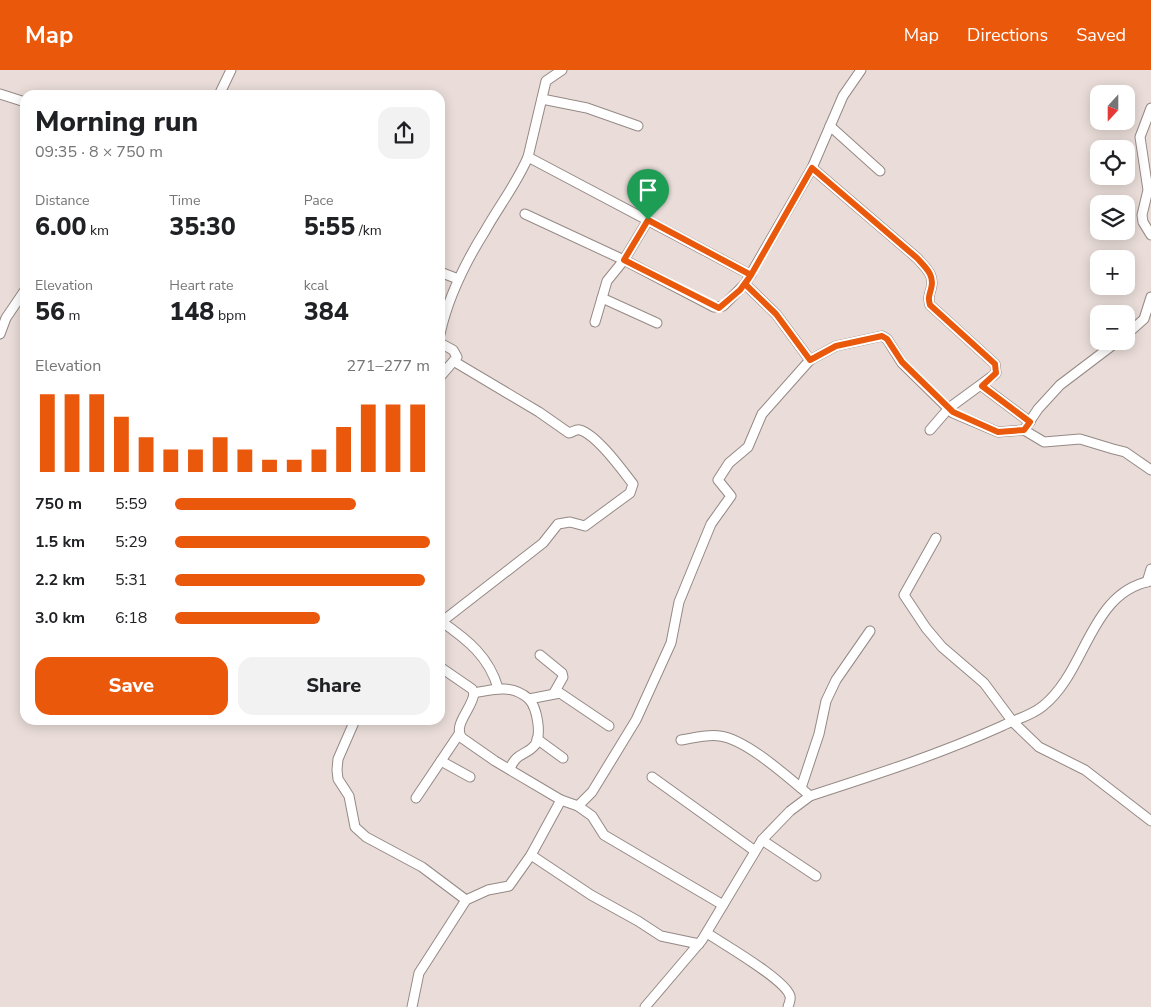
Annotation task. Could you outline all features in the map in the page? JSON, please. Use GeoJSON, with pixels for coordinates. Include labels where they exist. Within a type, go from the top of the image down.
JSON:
{"type":"FeatureCollection","features":[{"type":"Feature","properties":{"kind":"street"},"geometry":{"type":"LineString","coordinates":[[221,90],[230,70]]}},
{"type":"Feature","properties":{"kind":"street"},"geometry":{"type":"LineString","coordinates":[[445,319],[458,279],[528,157],[546,81],[562,70]]}},
{"type":"Feature","properties":{"kind":"street"},"geometry":{"type":"LineString","coordinates":[[524,214],[624,260],[714,307],[723,306],[745,284],[751,275],[812,168],[843,96],[861,70]]}},
{"type":"Feature","properties":{"kind":"street"},"geometry":{"type":"LineString","coordinates":[[0,94],[20,100]]}},
{"type":"Feature","properties":{"kind":"street"},"geometry":{"type":"LineString","coordinates":[[542,99],[587,108],[638,126]]}},
{"type":"Feature","properties":{"kind":"street"},"geometry":{"type":"LineString","coordinates":[[1151,108],[1140,137],[1148,190],[1142,214],[1143,222],[1151,235]]}},
{"type":"Feature","properties":{"kind":"street"},"geometry":{"type":"LineString","coordinates":[[830,126],[880,171]]}},
{"type":"Feature","properties":{"kind":"street"},"geometry":{"type":"LineString","coordinates":[[1141,132],[1151,130]]}},
{"type":"Feature","properties":{"kind":"street"},"geometry":{"type":"LineString","coordinates":[[528,157],[751,275]]}},
{"type":"Feature","properties":{"kind":"street"},"geometry":{"type":"LineString","coordinates":[[812,168],[917,258],[929,271],[933,279],[928,298],[930,305],[995,364],[996,373],[982,386],[949,408],[930,430]]}},
{"type":"Feature","properties":{"kind":"street"},"geometry":{"type":"LineString","coordinates":[[594,322],[610,276],[624,260],[648,220]]}},
{"type":"Feature","properties":{"kind":"street"},"geometry":{"type":"LineString","coordinates":[[445,274],[458,279]]}},
{"type":"Feature","properties":{"kind":"street"},"geometry":{"type":"LineString","coordinates":[[745,284],[776,314],[810,360]]}},
{"type":"Feature","properties":{"kind":"street"},"geometry":{"type":"LineString","coordinates":[[0,334],[3,316],[20,296]]}},
{"type":"Feature","properties":{"kind":"street"},"geometry":{"type":"LineString","coordinates":[[1135,328],[1144,320],[1151,297]]}},
{"type":"Feature","properties":{"kind":"street"},"geometry":{"type":"LineString","coordinates":[[602,298],[657,323]]}},
{"type":"Feature","properties":{"kind":"street"},"geometry":{"type":"LineString","coordinates":[[578,806],[592,792],[632,728],[658,676],[671,642],[679,602],[711,524],[731,496],[718,480],[729,462],[748,447],[762,414],[810,360],[836,346],[882,336],[887,339],[902,362],[953,412],[995,432],[1024,430],[1044,442],[1080,439],[1125,452],[1151,470]]}},
{"type":"Feature","properties":{"kind":"street"},"geometry":{"type":"LineString","coordinates":[[445,346],[453,350],[457,357],[455,362],[445,372]]}},
{"type":"Feature","properties":{"kind":"street"},"geometry":{"type":"LineString","coordinates":[[1024,430],[1038,409],[1065,380],[1106,350]]}},
{"type":"Feature","properties":{"kind":"street"},"geometry":{"type":"LineString","coordinates":[[445,619],[543,543],[558,524],[570,522],[585,526],[630,493],[633,488],[633,484],[609,453],[583,431],[576,430],[569,433],[539,412],[455,362]]}},
{"type":"Feature","properties":{"kind":"street"},"geometry":{"type":"LineString","coordinates":[[982,386],[1030,422]]}},
{"type":"Feature","properties":{"kind":"street"},"geometry":{"type":"LineString","coordinates":[[936,538],[904,595],[926,628],[942,647],[984,683],[1013,722],[1039,747],[1085,770],[1151,821]]}},
{"type":"Feature","properties":{"kind":"street"},"geometry":{"type":"LineString","coordinates":[[645,1007],[699,944],[762,840],[790,811],[810,796],[973,740],[1028,716],[1050,700],[1063,683],[1109,604],[1134,585],[1149,581],[1151,569]]}},
{"type":"Feature","properties":{"kind":"street"},"geometry":{"type":"LineString","coordinates":[[445,625],[483,656],[493,672],[498,688]]}},
{"type":"Feature","properties":{"kind":"street"},"geometry":{"type":"LineString","coordinates":[[801,788],[819,734],[826,700],[836,680],[870,631]]}},
{"type":"Feature","properties":{"kind":"street"},"geometry":{"type":"LineString","coordinates":[[540,655],[562,673],[563,677],[554,693]]}},
{"type":"Feature","properties":{"kind":"street"},"geometry":{"type":"LineString","coordinates":[[416,798],[459,734],[459,727],[474,698],[472,689],[445,670]]}},
{"type":"Feature","properties":{"kind":"street"},"geometry":{"type":"LineString","coordinates":[[474,693],[498,688],[513,690],[529,699],[535,707],[537,740],[532,747],[518,755],[510,769]]}},
{"type":"Feature","properties":{"kind":"street"},"geometry":{"type":"LineString","coordinates":[[529,699],[554,693],[567,695],[609,726]]}},
{"type":"Feature","properties":{"kind":"street"},"geometry":{"type":"LineString","coordinates":[[353,725],[338,759],[336,770],[338,779],[348,796],[355,827],[366,837],[422,867],[466,900]]}},
{"type":"Feature","properties":{"kind":"street"},"geometry":{"type":"LineString","coordinates":[[459,734],[474,747],[561,800],[578,806],[592,816],[604,835],[723,905]]}},
{"type":"Feature","properties":{"kind":"street"},"geometry":{"type":"LineString","coordinates":[[681,740],[713,736],[728,738],[764,759],[810,796]]}},
{"type":"Feature","properties":{"kind":"street"},"geometry":{"type":"LineString","coordinates":[[537,740],[563,758]]}},
{"type":"Feature","properties":{"kind":"street"},"geometry":{"type":"LineString","coordinates":[[441,761],[470,776]]}},
{"type":"Feature","properties":{"kind":"street"},"geometry":{"type":"LineString","coordinates":[[652,777],[755,851]]}},
{"type":"Feature","properties":{"kind":"street"},"geometry":{"type":"LineString","coordinates":[[412,1007],[419,974],[466,900],[480,892],[510,886],[531,855],[561,800]]}},
{"type":"Feature","properties":{"kind":"street"},"geometry":{"type":"LineString","coordinates":[[762,840],[816,876]]}},
{"type":"Feature","properties":{"kind":"street"},"geometry":{"type":"LineString","coordinates":[[531,855],[591,895],[661,936],[699,944]]}},
{"type":"Feature","properties":{"kind":"street"},"geometry":{"type":"LineString","coordinates":[[707,933],[769,974],[789,993],[788,1007]]}},
{"type":"Feature","properties":{"kind":"route"},"geometry":{"type":"LineString","coordinates":[[648,220],[624,260],[719,308],[740,290],[751,275],[786,210],[812,168],[917,258],[929,271],[933,279],[928,298],[930,305],[995,364],[996,373],[982,386],[1030,422],[1024,430],[995,432],[953,412],[924,381],[902,362],[887,339],[882,336],[836,346],[810,360],[776,314],[745,284],[751,275],[648,220]]}}]}
